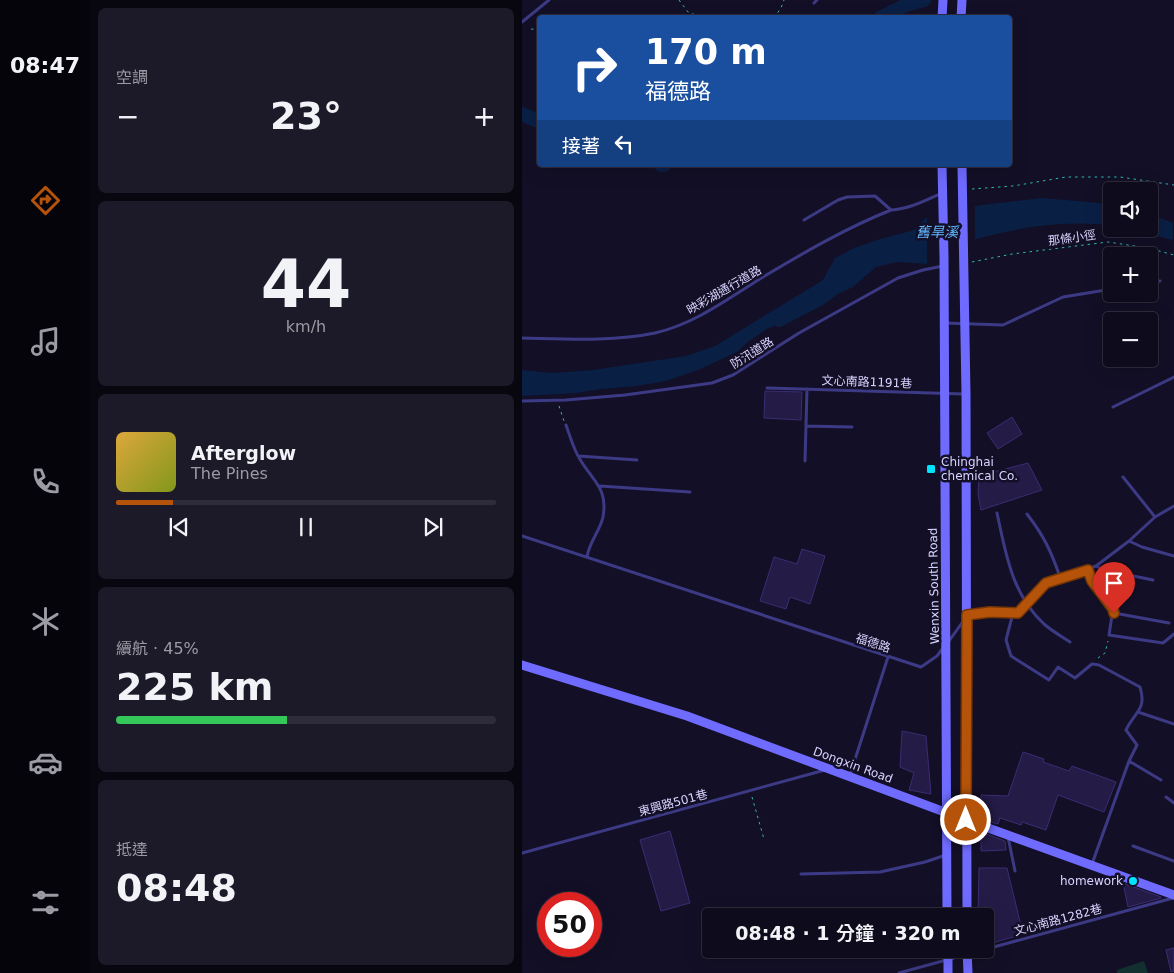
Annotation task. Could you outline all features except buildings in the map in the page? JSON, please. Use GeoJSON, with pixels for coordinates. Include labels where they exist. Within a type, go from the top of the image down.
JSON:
{"type":"FeatureCollection","features":[{"type":"Feature","properties":{"kind":"main road"},"geometry":{"type":"LineString","coordinates":[[961,15],[962,0]]}},
{"type":"Feature","properties":{"kind":"main road"},"geometry":{"type":"LineString","coordinates":[[942,167],[943,194]]}},
{"type":"Feature","properties":{"kind":"main road"},"geometry":{"type":"LineString","coordinates":[[962,167],[967,262],[965,323],[967,908]]}},
{"type":"Feature","properties":{"kind":"main road","name":"Wenxin South Road"},"geometry":{"type":"LineString","coordinates":[[943,194],[947,908]]}},
{"type":"Feature","properties":{"kind":"main road","name":"Dongxin Road"},"geometry":{"type":"LineString","coordinates":[[522,665],[687,716],[966,820],[1173,894]]}},
{"type":"Feature","properties":{"kind":"main road"},"geometry":{"type":"LineString","coordinates":[[967,958],[968,973]]}},
{"type":"Feature","properties":{"kind":"main road"},"geometry":{"type":"LineString","coordinates":[[948,960],[948,973]]}},
{"type":"Feature","properties":{"kind":"lane"},"geometry":{"type":"LineString","coordinates":[[522,22],[549,0]]}},
{"type":"Feature","properties":{"kind":"lane","name":"映彩湖通行道路"},"geometry":{"type":"LineString","coordinates":[[522,338],[622,338],[657,333],[691,320],[720,304],[845,229],[891,210],[901,209],[943,194]]}},
{"type":"Feature","properties":{"kind":"lane"},"geometry":{"type":"LineString","coordinates":[[804,220],[838,200],[847,197],[875,196],[891,210]]}},
{"type":"Feature","properties":{"kind":"lane","name":"防汛道路"},"geometry":{"type":"LineString","coordinates":[[522,401],[625,395],[712,383],[733,375],[799,333],[898,278],[944,266]]}},
{"type":"Feature","properties":{"kind":"lane"},"geometry":{"type":"LineString","coordinates":[[944,323],[1003,325],[1063,297],[1103,290]]}},
{"type":"Feature","properties":{"kind":"lane"},"geometry":{"type":"LineString","coordinates":[[1113,408],[1174,377]]}},
{"type":"Feature","properties":{"kind":"lane","name":"文心南路1191巷"},"geometry":{"type":"LineString","coordinates":[[767,388],[966,394]]}},
{"type":"Feature","properties":{"kind":"lane"},"geometry":{"type":"LineString","coordinates":[[805,461],[807,389]]}},
{"type":"Feature","properties":{"kind":"lane"},"geometry":{"type":"LineString","coordinates":[[566,425],[578,456],[603,493],[603,516],[588,548],[587,557]]}},
{"type":"Feature","properties":{"kind":"lane"},"geometry":{"type":"LineString","coordinates":[[806,426],[852,427]]}},
{"type":"Feature","properties":{"kind":"lane"},"geometry":{"type":"LineString","coordinates":[[578,456],[637,460]]}},
{"type":"Feature","properties":{"kind":"lane"},"geometry":{"type":"LineString","coordinates":[[1123,477],[1155,517]]}},
{"type":"Feature","properties":{"kind":"lane"},"geometry":{"type":"LineString","coordinates":[[599,486],[690,492]]}},
{"type":"Feature","properties":{"kind":"lane"},"geometry":{"type":"LineString","coordinates":[[967,615],[990,612],[1018,613],[1046,583],[1096,566],[1129,541],[1155,517],[1174,506]]}},
{"type":"Feature","properties":{"kind":"lane"},"geometry":{"type":"LineString","coordinates":[[997,513],[1013,579],[1027,605],[1046,625],[1070,642]]}},
{"type":"Feature","properties":{"kind":"lane"},"geometry":{"type":"LineString","coordinates":[[1027,514],[1042,534],[1060,577]]}},
{"type":"Feature","properties":{"kind":"lane","name":"福德路"},"geometry":{"type":"LineString","coordinates":[[522,536],[921,667],[937,656],[947,645],[967,615]]}},
{"type":"Feature","properties":{"kind":"lane"},"geometry":{"type":"LineString","coordinates":[[1129,541],[1142,548],[1174,556]]}},
{"type":"Feature","properties":{"kind":"lane"},"geometry":{"type":"LineString","coordinates":[[1096,566],[1104,570],[1153,580]]}},
{"type":"Feature","properties":{"kind":"lane"},"geometry":{"type":"LineString","coordinates":[[1088,570],[1092,581],[1113,609],[1110,635],[1163,643],[1174,634]]}},
{"type":"Feature","properties":{"kind":"lane"},"geometry":{"type":"LineString","coordinates":[[1114,613],[1169,623]]}},
{"type":"Feature","properties":{"kind":"lane"},"geometry":{"type":"LineString","coordinates":[[1013,614],[1006,640],[1011,656],[1049,680],[1058,667],[1075,678],[1092,664],[1099,665],[1140,687],[1144,699],[1126,730],[1138,745],[1129,761],[1092,864]]}},
{"type":"Feature","properties":{"kind":"lane"},"geometry":{"type":"LineString","coordinates":[[850,777],[888,657]]}},
{"type":"Feature","properties":{"kind":"lane"},"geometry":{"type":"LineString","coordinates":[[1138,712],[1174,724]]}},
{"type":"Feature","properties":{"kind":"lane"},"geometry":{"type":"LineString","coordinates":[[1129,761],[1161,780]]}},
{"type":"Feature","properties":{"kind":"lane","name":"東興路501巷"},"geometry":{"type":"LineString","coordinates":[[522,853],[828,769]]}},
{"type":"Feature","properties":{"kind":"lane"},"geometry":{"type":"LineString","coordinates":[[1166,797],[1174,803]]}},
{"type":"Feature","properties":{"kind":"lane"},"geometry":{"type":"LineString","coordinates":[[1008,835],[1015,871]]}},
{"type":"Feature","properties":{"kind":"lane"},"geometry":{"type":"LineString","coordinates":[[1133,846],[1174,861]]}},
{"type":"Feature","properties":{"kind":"lane"},"geometry":{"type":"LineString","coordinates":[[801,874],[880,872],[947,855]]}},
{"type":"Feature","properties":{"kind":"lane","name":"文心南路1282巷"},"geometry":{"type":"LineString","coordinates":[[994,945],[1039,934],[1173,894]]}},
{"type":"Feature","properties":{"kind":"lane","name":"文心南路1282巷"},"geometry":{"type":"LineString","coordinates":[[899,973],[953,958]]}},
{"type":"Feature","properties":{"kind":"path"},"geometry":{"type":"LineString","coordinates":[[679,0],[688,12],[695,15]]}},
{"type":"Feature","properties":{"kind":"path"},"geometry":{"type":"LineString","coordinates":[[776,15],[784,0]]}},
{"type":"Feature","properties":{"kind":"path"},"geometry":{"type":"LineString","coordinates":[[531,29],[537,30]]}},
{"type":"Feature","properties":{"kind":"path"},"geometry":{"type":"LineString","coordinates":[[971,189],[1013,186],[1066,177],[1120,177],[1174,184]]}},
{"type":"Feature","properties":{"kind":"path","name":"那條小徑"},"geometry":{"type":"LineString","coordinates":[[967,262],[1012,254],[1108,242],[1148,248],[1174,255]]}},
{"type":"Feature","properties":{"kind":"path"},"geometry":{"type":"LineString","coordinates":[[557,400],[566,425]]}},
{"type":"Feature","properties":{"kind":"path"},"geometry":{"type":"LineString","coordinates":[[1092,664],[1105,653],[1110,635]]}},
{"type":"Feature","properties":{"kind":"path"},"geometry":{"type":"LineString","coordinates":[[750,791],[764,840]]}},
{"type":"Feature","properties":{"kind":"green space"},"geometry":{"type":"Polygon","coordinates":[[[1144,961],[1148,973],[1117,973],[1117,970],[1144,961]]]}},
{"type":"Feature","properties":{"kind":"water","name":"舊旱溪"},"geometry":{"type":"Polygon","coordinates":[[[1042,198],[1103,203],[1103,225],[1065,224],[1019,229],[928,252],[927,264],[897,262],[876,267],[853,287],[838,294],[805,304],[780,323],[749,341],[737,352],[698,370],[666,381],[577,393],[522,396],[522,370],[554,373],[593,370],[686,356],[715,346],[823,280],[835,258],[854,248],[914,230],[928,216],[982,205],[1042,198]]]}},
{"type":"Feature","properties":{"kind":"water"},"geometry":{"type":"Polygon","coordinates":[[[1158,217],[1173,223],[1173,240],[1158,236],[1158,217]]]}},
{"type":"Feature","properties":{"kind":"pier"},"geometry":{"type":"Polygon","coordinates":[[[975,204],[975,241],[930,254],[930,264],[927,265],[927,214],[975,204]]]}},
{"type":"Feature","properties":{"kind":"waterway"},"geometry":{"type":"LineString","coordinates":[[886,15],[906,5],[924,0]]}},
{"type":"Feature","properties":{"kind":"waterway"},"geometry":{"type":"LineString","coordinates":[[522,114],[537,121]]}},
{"type":"Feature","properties":{"kind":"waterway","name":"舊旱溪"},"geometry":{"type":"LineString","coordinates":[[779,320],[819,299],[834,288]]}},
{"type":"Feature","properties":{"kind":"place","name":"Chinghai chemical Co."},"geometry":{"type":"Point","coordinates":[931,469]}},
{"type":"Feature","properties":{"kind":"place","name":"homework"},"geometry":{"type":"Point","coordinates":[1133,881]}},
{"type":"Feature","properties":{"kind":"route"},"geometry":{"type":"LineString","coordinates":[[966,820],[967,615],[990,612],[1018,613],[1046,583],[1088,570],[1092,581],[1114,613]]}}]}
